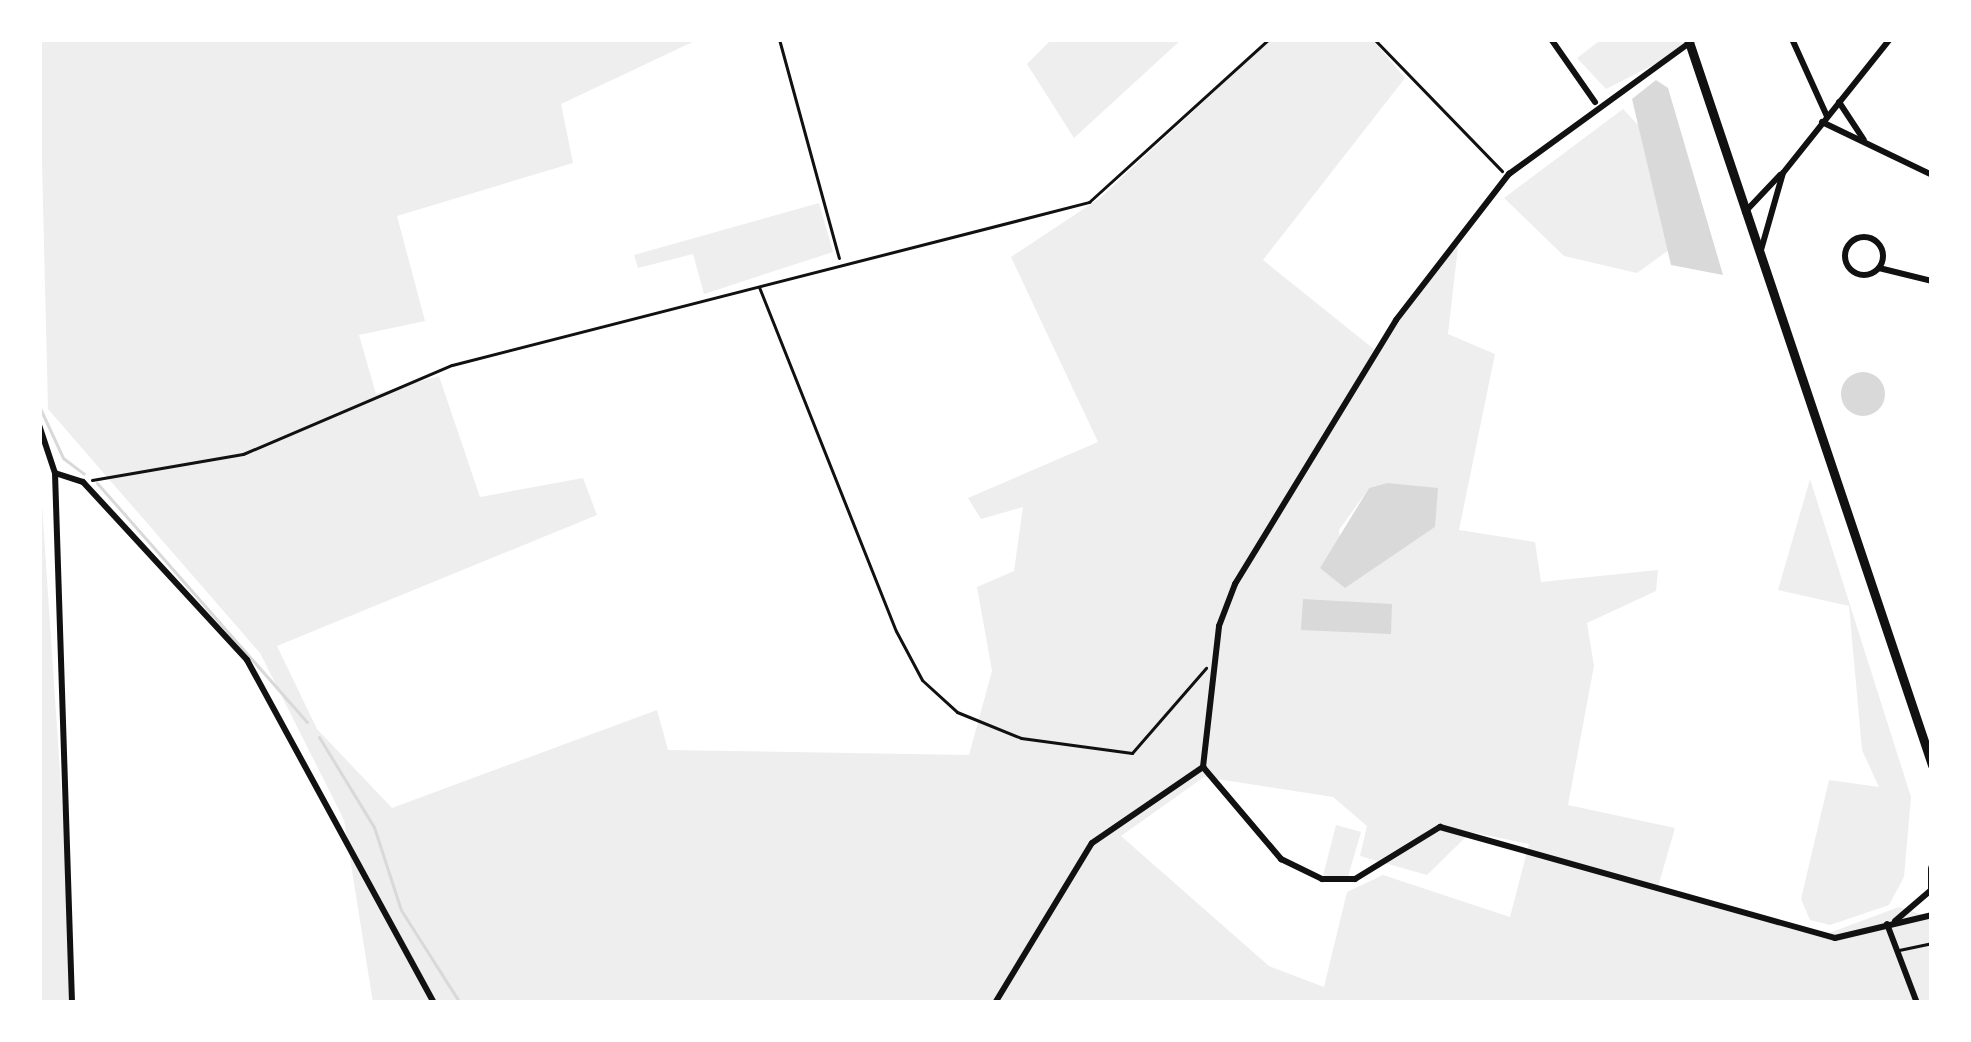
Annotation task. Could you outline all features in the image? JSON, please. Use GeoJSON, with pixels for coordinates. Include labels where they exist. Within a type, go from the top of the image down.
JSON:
{"type":"FeatureCollection","features":[{"type":"Feature","properties":{"kind":"main road"},"geometry":{"type":"LineString","coordinates":[[1688,41],[1932,765]]}},
{"type":"Feature","properties":{"kind":"main road"},"geometry":{"type":"LineString","coordinates":[[1931,892],[1932,868]]}},
{"type":"Feature","properties":{"kind":"street"},"geometry":{"type":"LineString","coordinates":[[1551,39],[1595,102]]}},
{"type":"Feature","properties":{"kind":"street"},"geometry":{"type":"LineString","coordinates":[[1792,39],[1825,119],[1932,175]]}},
{"type":"Feature","properties":{"kind":"street"},"geometry":{"type":"LineString","coordinates":[[1763,272],[1764,212],[1783,173],[1890,39]]}},
{"type":"Feature","properties":{"kind":"street"},"geometry":{"type":"LineString","coordinates":[[1688,41],[1595,102],[1509,174],[1332,421],[1235,584],[1213,665],[1203,767],[1281,859],[1322,879],[1355,879],[1438,827],[1835,938],[1932,915]]}},
{"type":"Feature","properties":{"kind":"street"},"geometry":{"type":"LineString","coordinates":[[1839,102],[1866,143]]}},
{"type":"Feature","properties":{"kind":"street"},"geometry":{"type":"LineString","coordinates":[[1744,214],[1757,188],[1783,173]]}},
{"type":"Feature","properties":{"kind":"street"},"geometry":{"type":"LineString","coordinates":[[1732,176],[1757,188]]}},
{"type":"Feature","properties":{"kind":"street"},"geometry":{"type":"LineString","coordinates":[[1744,214],[1764,212]]}},
{"type":"Feature","properties":{"kind":"street"},"geometry":{"type":"LineString","coordinates":[[1879,268],[1877,241],[1850,244],[1852,271],[1879,268],[1932,281]]}},
{"type":"Feature","properties":{"kind":"street"},"geometry":{"type":"LineString","coordinates":[[39,425],[55,473],[72,1003]]}},
{"type":"Feature","properties":{"kind":"street"},"geometry":{"type":"LineString","coordinates":[[55,473],[83,482],[247,660],[434,1003]]}},
{"type":"Feature","properties":{"kind":"street"},"geometry":{"type":"LineString","coordinates":[[995,1003],[1092,843],[1203,767]]}},
{"type":"Feature","properties":{"kind":"street"},"geometry":{"type":"LineString","coordinates":[[1890,924],[1931,892]]}},
{"type":"Feature","properties":{"kind":"street"},"geometry":{"type":"LineString","coordinates":[[1890,924],[1917,1003]]}},
{"type":"Feature","properties":{"kind":"lane"},"geometry":{"type":"LineString","coordinates":[[1898,950],[1932,943]]}},
{"type":"Feature","properties":{"kind":"path"},"geometry":{"type":"LineString","coordinates":[[779,39],[840,260]]}},
{"type":"Feature","properties":{"kind":"path"},"geometry":{"type":"LineString","coordinates":[[83,482],[243,454],[452,365],[840,260],[1089,202],[1269,39]]}},
{"type":"Feature","properties":{"kind":"path"},"geometry":{"type":"LineString","coordinates":[[1374,39],[1449,128],[1509,174]]}},
{"type":"Feature","properties":{"kind":"path"},"geometry":{"type":"LineString","coordinates":[[758,285],[896,631],[922,680],[956,712],[1021,738],[1132,753],[1213,665]]}},
{"type":"Feature","properties":{"kind":"shaded area"},"geometry":{"type":"Polygon","coordinates":[[[39,39],[699,39],[561,104],[573,163],[397,216],[425,321],[359,335],[376,394],[439,376],[480,497],[583,478],[597,515],[277,646],[317,729],[392,808],[657,710],[668,750],[969,755],[992,671],[977,587],[1014,571],[1023,507],[981,519],[968,498],[1098,442],[1011,257],[1100,198],[1271,39],[1372,39],[1405,78],[1263,260],[1375,350],[1459,238],[1448,334],[1495,354],[1459,530],[1535,542],[1541,582],[1658,570],[1656,591],[1587,623],[1594,666],[1568,805],[1675,828],[1658,887],[1747,916],[1829,933],[1899,907],[1932,918],[1932,1003],[373,1003],[344,820],[260,653],[48,409],[39,39]],[[1387,483],[1369,488],[1339,530],[1345,587],[1435,527],[1387,483]],[[1204,777],[1121,836],[1269,966],[1324,987],[1347,892],[1383,875],[1510,917],[1529,844],[1471,832],[1427,875],[1360,856],[1367,826],[1333,797],[1204,777]]]}},
{"type":"Feature","properties":{"kind":"shaded area"},"geometry":{"type":"Polygon","coordinates":[[[1052,39],[1182,39],[1074,138],[1027,64],[1052,39]]]}},
{"type":"Feature","properties":{"kind":"shaded area"},"geometry":{"type":"Polygon","coordinates":[[[1602,39],[1704,39],[1606,89],[1577,58],[1602,39]]]}},
{"type":"Feature","properties":{"kind":"shaded area"},"geometry":{"type":"Polygon","coordinates":[[[1656,80],[1668,88],[1723,275],[1671,265],[1632,99],[1656,80]]]}},
{"type":"Feature","properties":{"kind":"shaded area"},"geometry":{"type":"Polygon","coordinates":[[[1623,109],[1655,143],[1680,242],[1637,273],[1564,256],[1504,198],[1623,109]]]}},
{"type":"Feature","properties":{"kind":"shaded area"},"geometry":{"type":"Polygon","coordinates":[[[819,203],[833,252],[704,294],[693,254],[638,268],[634,255],[819,203]]]}},
{"type":"Feature","properties":{"kind":"shaded area"},"geometry":{"type":"Polygon","coordinates":[[[1863,372],[1879,378],[1885,394],[1879,410],[1863,416],[1847,410],[1841,394],[1847,378],[1863,372]]]}},
{"type":"Feature","properties":{"kind":"shaded area"},"geometry":{"type":"Polygon","coordinates":[[[39,461],[67,876],[71,1003],[39,1003],[39,461]]]}},
{"type":"Feature","properties":{"kind":"shaded area"},"geometry":{"type":"Polygon","coordinates":[[[1810,479],[1911,797],[1904,877],[1889,905],[1830,925],[1810,920],[1801,899],[1829,780],[1879,787],[1862,750],[1849,606],[1778,590],[1810,479]]]}},
{"type":"Feature","properties":{"kind":"shaded area"},"geometry":{"type":"Polygon","coordinates":[[[1387,483],[1438,488],[1435,527],[1345,588],[1320,568],[1369,488],[1387,483]]]}},
{"type":"Feature","properties":{"kind":"shaded area"},"geometry":{"type":"Polygon","coordinates":[[[1303,599],[1392,604],[1391,634],[1301,630],[1303,599]]]}},
{"type":"Feature","properties":{"kind":"shaded area"},"geometry":{"type":"Polygon","coordinates":[[[1336,825],[1361,832],[1348,877],[1323,876],[1336,825]]]}},
{"type":"Feature","properties":{"kind":"waterway"},"geometry":{"type":"LineString","coordinates":[[39,406],[63,458],[84,474]]}},
{"type":"Feature","properties":{"kind":"waterway"},"geometry":{"type":"LineString","coordinates":[[97,483],[307,722]]}},
{"type":"Feature","properties":{"kind":"waterway"},"geometry":{"type":"LineString","coordinates":[[319,737],[374,827],[401,910],[460,1003]]}}]}
